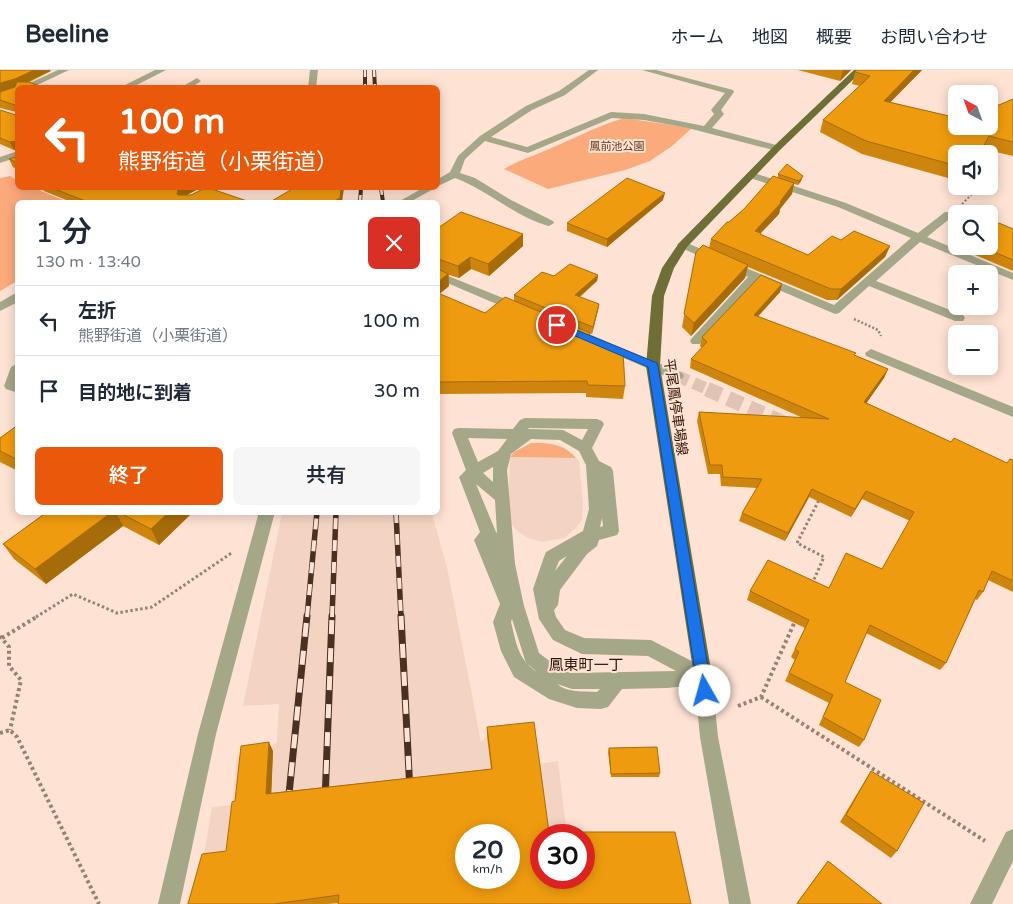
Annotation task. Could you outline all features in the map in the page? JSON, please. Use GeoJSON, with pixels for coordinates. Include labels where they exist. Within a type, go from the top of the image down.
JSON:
{"type":"FeatureCollection","features":[{"type":"Feature","properties":{"kind":"main road","name":"平尾鳳停車場線"},"geometry":{"type":"LineString","coordinates":[[703,676],[653,366],[658,296],[668,268],[683,245],[777,148],[859,70]]}},
{"type":"Feature","properties":{"kind":"street"},"geometry":{"type":"LineString","coordinates":[[30,85],[65,70]]}},
{"type":"Feature","properties":{"kind":"street"},"geometry":{"type":"LineString","coordinates":[[130,85],[162,70]]}},
{"type":"Feature","properties":{"kind":"street"},"geometry":{"type":"LineString","coordinates":[[312,85],[314,70]]}},
{"type":"Feature","properties":{"kind":"street"},"geometry":{"type":"LineString","coordinates":[[572,70],[591,72]]}},
{"type":"Feature","properties":{"kind":"street"},"geometry":{"type":"LineString","coordinates":[[646,70],[730,92],[716,110],[719,114],[707,129]]}},
{"type":"Feature","properties":{"kind":"street"},"geometry":{"type":"LineString","coordinates":[[440,182],[454,174],[461,158],[484,138],[529,108],[562,93],[591,72]]}},
{"type":"Feature","properties":{"kind":"street"},"geometry":{"type":"LineString","coordinates":[[190,85],[198,81]]}},
{"type":"Feature","properties":{"kind":"street"},"geometry":{"type":"LineString","coordinates":[[484,138],[528,150],[610,115],[644,117],[707,129],[777,148]]}},
{"type":"Feature","properties":{"kind":"street"},"geometry":{"type":"LineString","coordinates":[[0,160],[15,155]]}},
{"type":"Feature","properties":{"kind":"street"},"geometry":{"type":"LineString","coordinates":[[454,174],[471,180],[507,202],[548,222]]}},
{"type":"Feature","properties":{"kind":"street"},"geometry":{"type":"LineString","coordinates":[[751,175],[842,205],[1013,276]]}},
{"type":"Feature","properties":{"kind":"street"},"geometry":{"type":"LineString","coordinates":[[407,200],[426,190]]}},
{"type":"Feature","properties":{"kind":"street"},"geometry":{"type":"LineString","coordinates":[[683,245],[835,310],[869,282],[918,236],[948,215]]}},
{"type":"Feature","properties":{"kind":"street"},"geometry":{"type":"LineString","coordinates":[[440,275],[527,312]]}},
{"type":"Feature","properties":{"kind":"street"},"geometry":{"type":"LineString","coordinates":[[696,341],[756,276]]}},
{"type":"Feature","properties":{"kind":"street"},"geometry":{"type":"LineString","coordinates":[[869,282],[959,318]]}},
{"type":"Feature","properties":{"kind":"street"},"geometry":{"type":"LineString","coordinates":[[0,307],[15,299]]}},
{"type":"Feature","properties":{"kind":"street"},"geometry":{"type":"LineString","coordinates":[[554,324],[677,376]]}},
{"type":"Feature","properties":{"kind":"street"},"geometry":{"type":"LineString","coordinates":[[871,353],[1013,412]]}},
{"type":"Feature","properties":{"kind":"street"},"geometry":{"type":"LineString","coordinates":[[15,375],[11,386],[15,388]]}},
{"type":"Feature","properties":{"kind":"street"},"geometry":{"type":"LineString","coordinates":[[585,448],[597,424],[525,423],[514,442],[502,498],[510,597],[502,622],[510,651],[520,671],[561,697],[601,701],[617,681]]}},
{"type":"Feature","properties":{"kind":"street"},"geometry":{"type":"LineString","coordinates":[[502,498],[476,475],[459,433],[514,442],[563,435],[585,448],[593,465],[597,510],[590,535],[591,542],[581,550],[552,588],[548,619],[559,635],[582,646],[651,648],[662,656],[703,676]]}},
{"type":"Feature","properties":{"kind":"street"},"geometry":{"type":"LineString","coordinates":[[507,564],[489,534],[466,478],[514,442]]}},
{"type":"Feature","properties":{"kind":"street"},"geometry":{"type":"LineString","coordinates":[[168,904],[206,734],[266,515]]}},
{"type":"Feature","properties":{"kind":"street"},"geometry":{"type":"LineString","coordinates":[[489,534],[482,540],[521,621],[532,658],[549,690]]}},
{"type":"Feature","properties":{"kind":"street"},"geometry":{"type":"LineString","coordinates":[[532,658],[554,675],[572,681],[666,680],[703,676]]}},
{"type":"Feature","properties":{"kind":"street"},"geometry":{"type":"LineString","coordinates":[[703,676],[709,737],[740,904]]}},
{"type":"Feature","properties":{"kind":"street"},"geometry":{"type":"LineString","coordinates":[[980,904],[1009,846]]}},
{"type":"Feature","properties":{"kind":"path"},"geometry":{"type":"LineString","coordinates":[[960,205],[972,195]]}},
{"type":"Feature","properties":{"kind":"path"},"geometry":{"type":"LineString","coordinates":[[835,310],[878,330],[881,336],[871,353]]}},
{"type":"Feature","properties":{"kind":"path"},"geometry":{"type":"LineString","coordinates":[[808,592],[824,557],[797,543],[823,493]]}},
{"type":"Feature","properties":{"kind":"path"},"geometry":{"type":"LineString","coordinates":[[10,730],[21,680],[8,666],[9,647],[1,637],[74,594],[117,613],[152,607],[234,551],[257,549]]}},
{"type":"Feature","properties":{"kind":"path"},"geometry":{"type":"LineString","coordinates":[[738,706],[761,697],[800,610]]}},
{"type":"Feature","properties":{"kind":"path"},"geometry":{"type":"LineString","coordinates":[[761,697],[1009,846]]}},
{"type":"Feature","properties":{"kind":"path"},"geometry":{"type":"LineString","coordinates":[[0,732],[10,730]]}},
{"type":"Feature","properties":{"kind":"path"},"geometry":{"type":"LineString","coordinates":[[10,730],[17,738],[99,904]]}},
{"type":"Feature","properties":{"kind":"shaded area"},"geometry":{"type":"Polygon","coordinates":[[[510,457],[576,458],[579,462],[583,503],[582,520],[564,538],[542,542],[528,538],[517,531],[510,522],[508,511],[510,457]]]}},
{"type":"Feature","properties":{"kind":"shaded area"},"geometry":{"type":"Polygon","coordinates":[[[282,515],[433,515],[448,572],[481,742],[487,736],[533,731],[538,764],[558,761],[566,824],[530,824],[530,889],[555,889],[575,904],[186,904],[205,849],[212,807],[232,805],[237,756],[270,751],[270,747],[277,742],[279,704],[243,706],[282,515]]]}},
{"type":"Feature","properties":{"kind":"green space","name":"鳳前池公園"},"geometry":{"type":"Polygon","coordinates":[[[624,118],[692,128],[672,146],[650,161],[625,170],[548,189],[504,169],[595,129],[624,118]]]}},
{"type":"Feature","properties":{"kind":"green space"},"geometry":{"type":"Polygon","coordinates":[[[10,176],[15,179],[15,190],[39,190],[63,200],[15,200],[15,282],[0,291],[0,178],[10,176]]]}},
{"type":"Feature","properties":{"kind":"green space"},"geometry":{"type":"Polygon","coordinates":[[[531,443],[550,444],[561,447],[576,458],[510,457],[514,452],[531,443]]]}},
{"type":"Feature","properties":{"kind":"building"},"geometry":{"type":"Polygon","coordinates":[[[0,70],[34,70],[15,79],[0,83],[0,70]]]}},
{"type":"Feature","properties":{"kind":"building"},"geometry":{"type":"Polygon","coordinates":[[[857,70],[914,70],[884,101],[948,116],[948,135],[998,135],[998,105],[1013,99],[1013,142],[989,136],[984,145],[948,145],[948,163],[866,141],[823,120],[870,76],[855,72],[857,70]]]}},
{"type":"Feature","properties":{"kind":"building"},"geometry":{"type":"Polygon","coordinates":[[[17,82],[29,82],[37,85],[16,85],[17,82]]]}},
{"type":"Feature","properties":{"kind":"building"},"geometry":{"type":"Polygon","coordinates":[[[15,87],[15,105],[0,100],[0,92],[15,87]]]}},
{"type":"Feature","properties":{"kind":"building"},"geometry":{"type":"Polygon","coordinates":[[[0,110],[15,115],[15,141],[10,142],[0,138],[0,110]]]}},
{"type":"Feature","properties":{"kind":"building"},"geometry":{"type":"Polygon","coordinates":[[[787,164],[803,176],[799,181],[778,174],[787,164]]]}},
{"type":"Feature","properties":{"kind":"building"},"geometry":{"type":"Polygon","coordinates":[[[773,176],[794,183],[781,203],[755,231],[760,234],[808,255],[832,236],[841,240],[854,231],[890,246],[841,289],[831,289],[711,239],[727,222],[744,209],[773,176]]]}},
{"type":"Feature","properties":{"kind":"building"},"geometry":{"type":"Polygon","coordinates":[[[627,178],[665,193],[607,239],[567,223],[627,178]]]}},
{"type":"Feature","properties":{"kind":"building"},"geometry":{"type":"Polygon","coordinates":[[[57,190],[178,190],[178,195],[191,195],[201,190],[215,190],[244,200],[83,200],[57,190]]]}},
{"type":"Feature","properties":{"kind":"building"},"geometry":{"type":"Polygon","coordinates":[[[291,190],[341,190],[340,198],[336,200],[273,200],[291,190]]]}},
{"type":"Feature","properties":{"kind":"building"},"geometry":{"type":"Polygon","coordinates":[[[461,212],[523,234],[488,264],[470,257],[458,266],[440,260],[440,227],[461,212]]]}},
{"type":"Feature","properties":{"kind":"building"},"geometry":{"type":"Polygon","coordinates":[[[998,224],[1013,229],[1013,260],[998,254],[998,224]]]}},
{"type":"Feature","properties":{"kind":"building"},"geometry":{"type":"Polygon","coordinates":[[[703,245],[748,265],[694,323],[684,314],[696,252],[703,245]]]}},
{"type":"Feature","properties":{"kind":"building"},"geometry":{"type":"Polygon","coordinates":[[[570,264],[598,275],[575,295],[599,304],[593,327],[514,295],[542,272],[554,276],[570,264]]]}},
{"type":"Feature","properties":{"kind":"building"},"geometry":{"type":"Polygon","coordinates":[[[440,270],[448,274],[440,280],[440,270]]]}},
{"type":"Feature","properties":{"kind":"building"},"geometry":{"type":"Polygon","coordinates":[[[761,275],[782,284],[754,315],[856,353],[854,355],[888,369],[864,402],[951,442],[954,438],[1007,463],[1010,459],[1013,460],[1013,581],[992,571],[983,592],[979,590],[946,663],[870,625],[845,682],[881,700],[864,740],[823,717],[833,695],[789,673],[799,652],[795,649],[809,620],[750,591],[768,560],[829,588],[846,553],[882,569],[914,512],[866,491],[855,509],[812,489],[788,533],[742,513],[762,479],[723,477],[722,465],[710,465],[699,412],[829,419],[691,359],[707,342],[702,337],[761,275]]]}},
{"type":"Feature","properties":{"kind":"building"},"geometry":{"type":"Polygon","coordinates":[[[440,294],[485,313],[505,297],[590,333],[588,339],[623,352],[625,386],[588,385],[587,381],[440,382],[440,294]]]}},
{"type":"Feature","properties":{"kind":"building"},"geometry":{"type":"Polygon","coordinates":[[[15,427],[15,458],[0,451],[0,438],[15,427]]]}},
{"type":"Feature","properties":{"kind":"building"},"geometry":{"type":"Polygon","coordinates":[[[43,515],[108,515],[35,569],[3,544],[43,515]]]}},
{"type":"Feature","properties":{"kind":"building"},"geometry":{"type":"Polygon","coordinates":[[[124,515],[166,515],[151,529],[124,515]]]}},
{"type":"Feature","properties":{"kind":"building"},"geometry":{"type":"Polygon","coordinates":[[[534,722],[548,824],[530,824],[530,889],[595,889],[595,832],[675,832],[691,904],[338,904],[339,895],[274,904],[188,904],[202,854],[226,851],[232,802],[235,801],[241,746],[269,742],[266,794],[492,769],[487,727],[534,722]]]}},
{"type":"Feature","properties":{"kind":"building"},"geometry":{"type":"Polygon","coordinates":[[[657,747],[660,773],[611,774],[609,748],[657,747]]]}},
{"type":"Feature","properties":{"kind":"building"},"geometry":{"type":"Polygon","coordinates":[[[871,771],[924,803],[897,851],[846,815],[871,771]]]}},
{"type":"Feature","properties":{"kind":"building"},"geometry":{"type":"Polygon","coordinates":[[[828,861],[882,904],[799,904],[798,902],[828,861]]]}},
{"type":"Feature","properties":{"kind":"tunnel"},"geometry":{"type":"LineString","coordinates":[[677,376],[710,390]]}},
{"type":"Feature","properties":{"kind":"tunnel"},"geometry":{"type":"LineString","coordinates":[[707,389],[786,424]]}},
{"type":"Feature","properties":{"kind":"railway"},"geometry":{"type":"LineString","coordinates":[[365,70],[365,85]]}},
{"type":"Feature","properties":{"kind":"railway"},"geometry":{"type":"LineString","coordinates":[[374,70],[375,85]]}},
{"type":"Feature","properties":{"kind":"railway"},"geometry":{"type":"LineString","coordinates":[[360,200],[361,190]]}},
{"type":"Feature","properties":{"kind":"railway"},"geometry":{"type":"LineString","coordinates":[[381,190],[383,200]]}},
{"type":"Feature","properties":{"kind":"railway"},"geometry":{"type":"LineString","coordinates":[[307,617],[317,515]]}},
{"type":"Feature","properties":{"kind":"railway"},"geometry":{"type":"LineString","coordinates":[[332,617],[336,515]]}},
{"type":"Feature","properties":{"kind":"railway"},"geometry":{"type":"LineString","coordinates":[[396,515],[401,617]]}},
{"type":"Feature","properties":{"kind":"railway"},"geometry":{"type":"LineString","coordinates":[[288,804],[307,616]]}},
{"type":"Feature","properties":{"kind":"railway"},"geometry":{"type":"LineString","coordinates":[[325,802],[332,616]]}},
{"type":"Feature","properties":{"kind":"railway"},"geometry":{"type":"LineString","coordinates":[[401,616],[410,792]]}},
{"type":"Feature","properties":{"kind":"district","name":"鳳東町一丁"},"geometry":{"type":"Point","coordinates":[586,665]}},
{"type":"Feature","properties":{"kind":"route"},"geometry":{"type":"LineString","coordinates":[[557,325],[653,366],[705,691]]}}]}
